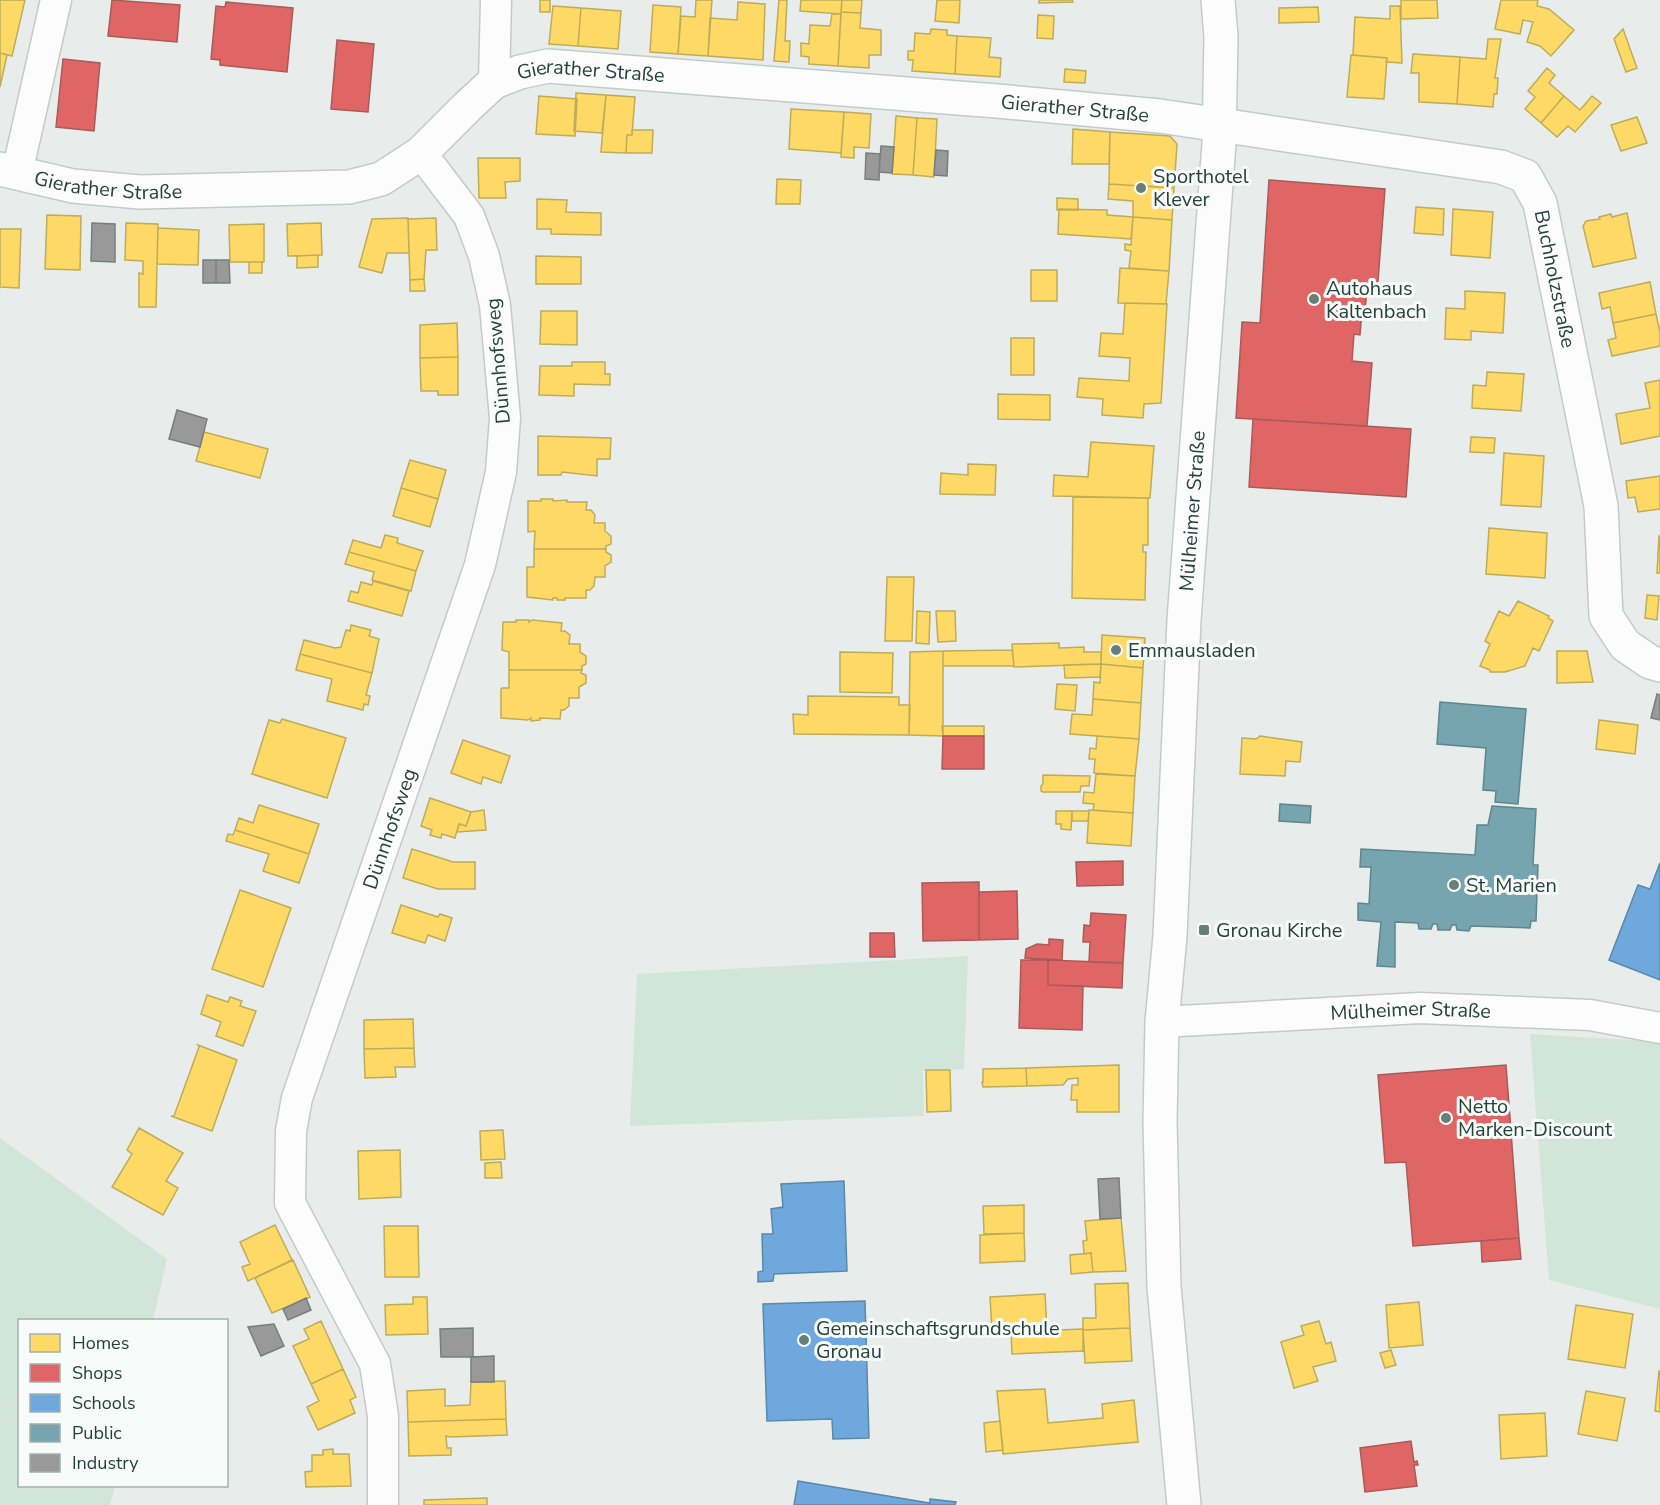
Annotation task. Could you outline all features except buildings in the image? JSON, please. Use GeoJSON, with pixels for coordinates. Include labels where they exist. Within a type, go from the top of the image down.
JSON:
{"type":"FeatureCollection","features":[{"type":"Feature","properties":{"kind":"street"},"geometry":{"type":"LineString","coordinates":[[8,171],[56,0]]}},
{"type":"Feature","properties":{"kind":"street"},"geometry":{"type":"LineString","coordinates":[[494,82],[496,0]]}},
{"type":"Feature","properties":{"kind":"street","name":"Mülheimer Straße"},"geometry":{"type":"LineString","coordinates":[[1184,1505],[1164,1287],[1160,1122],[1162,1022],[1170,936],[1184,620],[1219,124],[1221,37],[1218,0]]}},
{"type":"Feature","properties":{"kind":"street","name":"Gierather Straße"},"geometry":{"type":"LineString","coordinates":[[8,171],[73,186],[140,192],[349,187],[381,179],[421,153],[494,82],[520,72],[548,66],[997,101],[1160,116],[1219,124]]}},
{"type":"Feature","properties":{"kind":"street","name":"Buchholzstraße"},"geometry":{"type":"LineString","coordinates":[[1219,124],[1501,167],[1525,176],[1539,203],[1600,506],[1606,616],[1624,645],[1650,662],[1660,665]]}},
{"type":"Feature","properties":{"kind":"street","name":"Dünnhofsweg"},"geometry":{"type":"LineString","coordinates":[[383,1505],[383,1416],[375,1364],[290,1203],[291,1131],[297,1098],[480,565],[501,472],[505,418],[495,305],[484,256],[469,216],[421,153]]}},
{"type":"Feature","properties":{"kind":"street","name":"Mülheimer Straße"},"geometry":{"type":"LineString","coordinates":[[1162,1022],[1420,1008],[1590,1016],[1660,1028]]}},
{"type":"Feature","properties":{"kind":"green space"},"geometry":{"type":"Polygon","coordinates":[[[968,956],[964,1069],[923,1071],[924,1116],[630,1126],[637,974],[968,956]]]}},
{"type":"Feature","properties":{"kind":"green space"},"geometry":{"type":"Polygon","coordinates":[[[1530,1034],[1646,1041],[1660,1044],[1660,1309],[1549,1280],[1530,1034]]]}},
{"type":"Feature","properties":{"kind":"green space"},"geometry":{"type":"Polygon","coordinates":[[[0,1138],[167,1259],[153,1319],[18,1319],[18,1487],[115,1487],[110,1505],[0,1505],[0,1138]]]}},
{"type":"Feature","properties":{"kind":"place","name":"Sporthotel Klever"},"geometry":{"type":"Point","coordinates":[1141,188]}},
{"type":"Feature","properties":{"kind":"place","name":"Autohaus Kaltenbach"},"geometry":{"type":"Point","coordinates":[1314,299]}},
{"type":"Feature","properties":{"kind":"place","name":"Emmausladen"},"geometry":{"type":"Point","coordinates":[1116,650]}},
{"type":"Feature","properties":{"kind":"place","name":"St. Marien"},"geometry":{"type":"Point","coordinates":[1454,885]}},
{"type":"Feature","properties":{"kind":"place","name":"Gronau Kirche"},"geometry":{"type":"Point","coordinates":[1204,930]}},
{"type":"Feature","properties":{"kind":"place","name":"Netto Marken-Discount"},"geometry":{"type":"Point","coordinates":[1446,1118]}},
{"type":"Feature","properties":{"kind":"place","name":"Gemeinschaftsgrundschule Gronau"},"geometry":{"type":"Point","coordinates":[804,1340]}}]}
